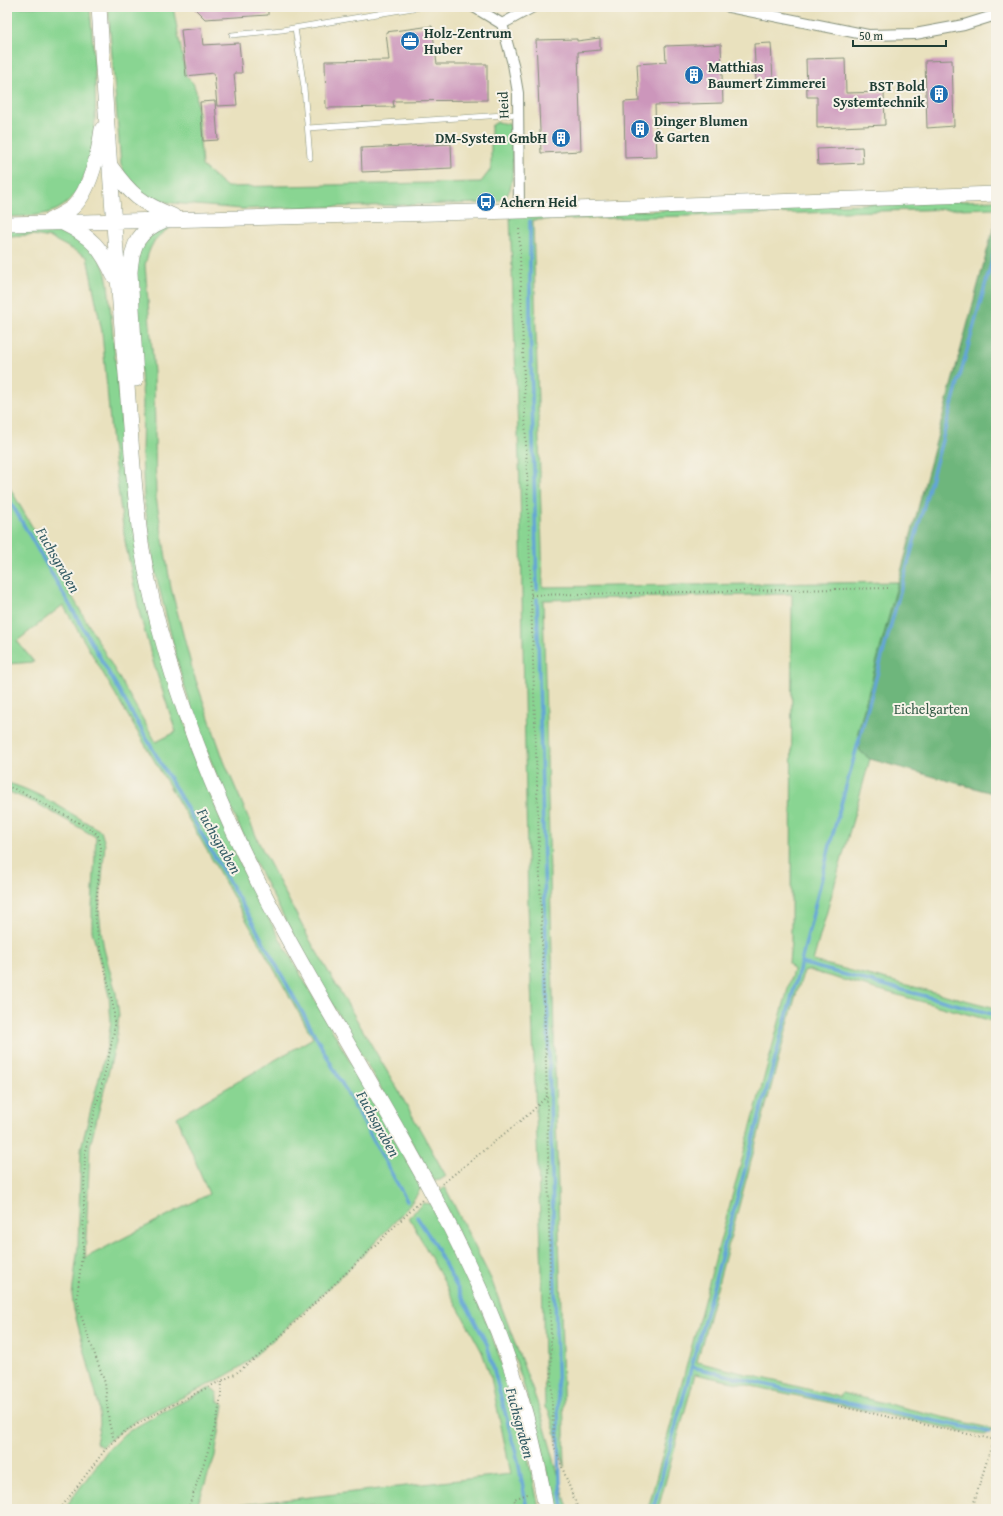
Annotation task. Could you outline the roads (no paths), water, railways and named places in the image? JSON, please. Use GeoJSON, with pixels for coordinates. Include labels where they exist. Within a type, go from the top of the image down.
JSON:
{"type":"FeatureCollection","features":[{"type":"Feature","properties":{"kind":"main road"},"geometry":{"type":"LineString","coordinates":[[99,7],[118,286],[137,509],[143,551],[153,599],[169,659],[206,766],[252,871],[276,919],[431,1193],[470,1269],[502,1345],[527,1418],[538,1461],[546,1509]]}},
{"type":"Feature","properties":{"kind":"main road"},"geometry":{"type":"LineString","coordinates":[[44,223],[66,212],[74,205],[86,188],[100,143],[105,98]]}},
{"type":"Feature","properties":{"kind":"main road"},"geometry":{"type":"LineString","coordinates":[[111,167],[133,195],[149,206],[174,219]]}},
{"type":"Feature","properties":{"kind":"main road"},"geometry":{"type":"LineString","coordinates":[[7,224],[114,220],[519,211],[996,194]]}},
{"type":"Feature","properties":{"kind":"main road"},"geometry":{"type":"LineString","coordinates":[[131,434],[136,398],[130,272],[131,256],[135,242],[141,235],[153,225],[174,219]]}},
{"type":"Feature","properties":{"kind":"main road"},"geometry":{"type":"LineString","coordinates":[[60,222],[82,232],[98,246],[105,257],[118,286]]}},
{"type":"Feature","properties":{"kind":"street"},"geometry":{"type":"LineString","coordinates":[[474,7],[502,24],[533,7]]}},
{"type":"Feature","properties":{"kind":"street"},"geometry":{"type":"LineString","coordinates":[[729,7],[868,35],[915,34],[964,25],[996,15]]}},
{"type":"Feature","properties":{"kind":"street","name":"Heid"},"geometry":{"type":"LineString","coordinates":[[502,24],[514,64],[518,93],[519,211]]}},
{"type":"Feature","properties":{"kind":"lane"},"geometry":{"type":"LineString","coordinates":[[232,35],[294,28],[419,7]]}},
{"type":"Feature","properties":{"kind":"lane"},"geometry":{"type":"LineString","coordinates":[[294,28],[304,88],[310,158]]}},
{"type":"Feature","properties":{"kind":"lane"},"geometry":{"type":"LineString","coordinates":[[308,128],[518,114]]}},
{"type":"Feature","properties":{"kind":"waterway"},"geometry":{"type":"LineString","coordinates":[[530,221],[530,321],[537,589]]}},
{"type":"Feature","properties":{"kind":"waterway"},"geometry":{"type":"LineString","coordinates":[[653,1509],[799,970],[832,837],[996,246]]}},
{"type":"Feature","properties":{"kind":"waterway","name":"Fuchsgraben"},"geometry":{"type":"LineString","coordinates":[[7,496],[254,925],[407,1201]]}},
{"type":"Feature","properties":{"kind":"waterway"},"geometry":{"type":"LineString","coordinates":[[537,599],[560,1483],[563,1509]]}},
{"type":"Feature","properties":{"kind":"waterway"},"geometry":{"type":"LineString","coordinates":[[801,963],[996,1015]]}},
{"type":"Feature","properties":{"kind":"waterway","name":"Fuchsgraben"},"geometry":{"type":"LineString","coordinates":[[417,1217],[433,1242],[487,1344],[518,1461],[527,1509]]}},
{"type":"Feature","properties":{"kind":"waterway"},"geometry":{"type":"LineString","coordinates":[[692,1367],[818,1397],[989,1432]]}},
{"type":"Feature","properties":{"kind":"place","name":"Holz-Zentrum Huber"},"geometry":{"type":"Point","coordinates":[410,41]}},
{"type":"Feature","properties":{"kind":"place","name":"Matthias Baumert Zimmerei"},"geometry":{"type":"Point","coordinates":[694,75]}},
{"type":"Feature","properties":{"kind":"place","name":"BST Bold Systemtechnik"},"geometry":{"type":"Point","coordinates":[939,94]}},
{"type":"Feature","properties":{"kind":"place","name":"Dinger Blumen & Garten"},"geometry":{"type":"Point","coordinates":[640,129]}},
{"type":"Feature","properties":{"kind":"place","name":"DM-System GmbH"},"geometry":{"type":"Point","coordinates":[561,138]}},
{"type":"Feature","properties":{"kind":"place","name":"Achern Heid"},"geometry":{"type":"Point","coordinates":[486,202]}},
{"type":"Feature","properties":{"kind":"park label","name":"Eichelgarten"},"geometry":{"type":"Point","coordinates":[931,709]}}]}
